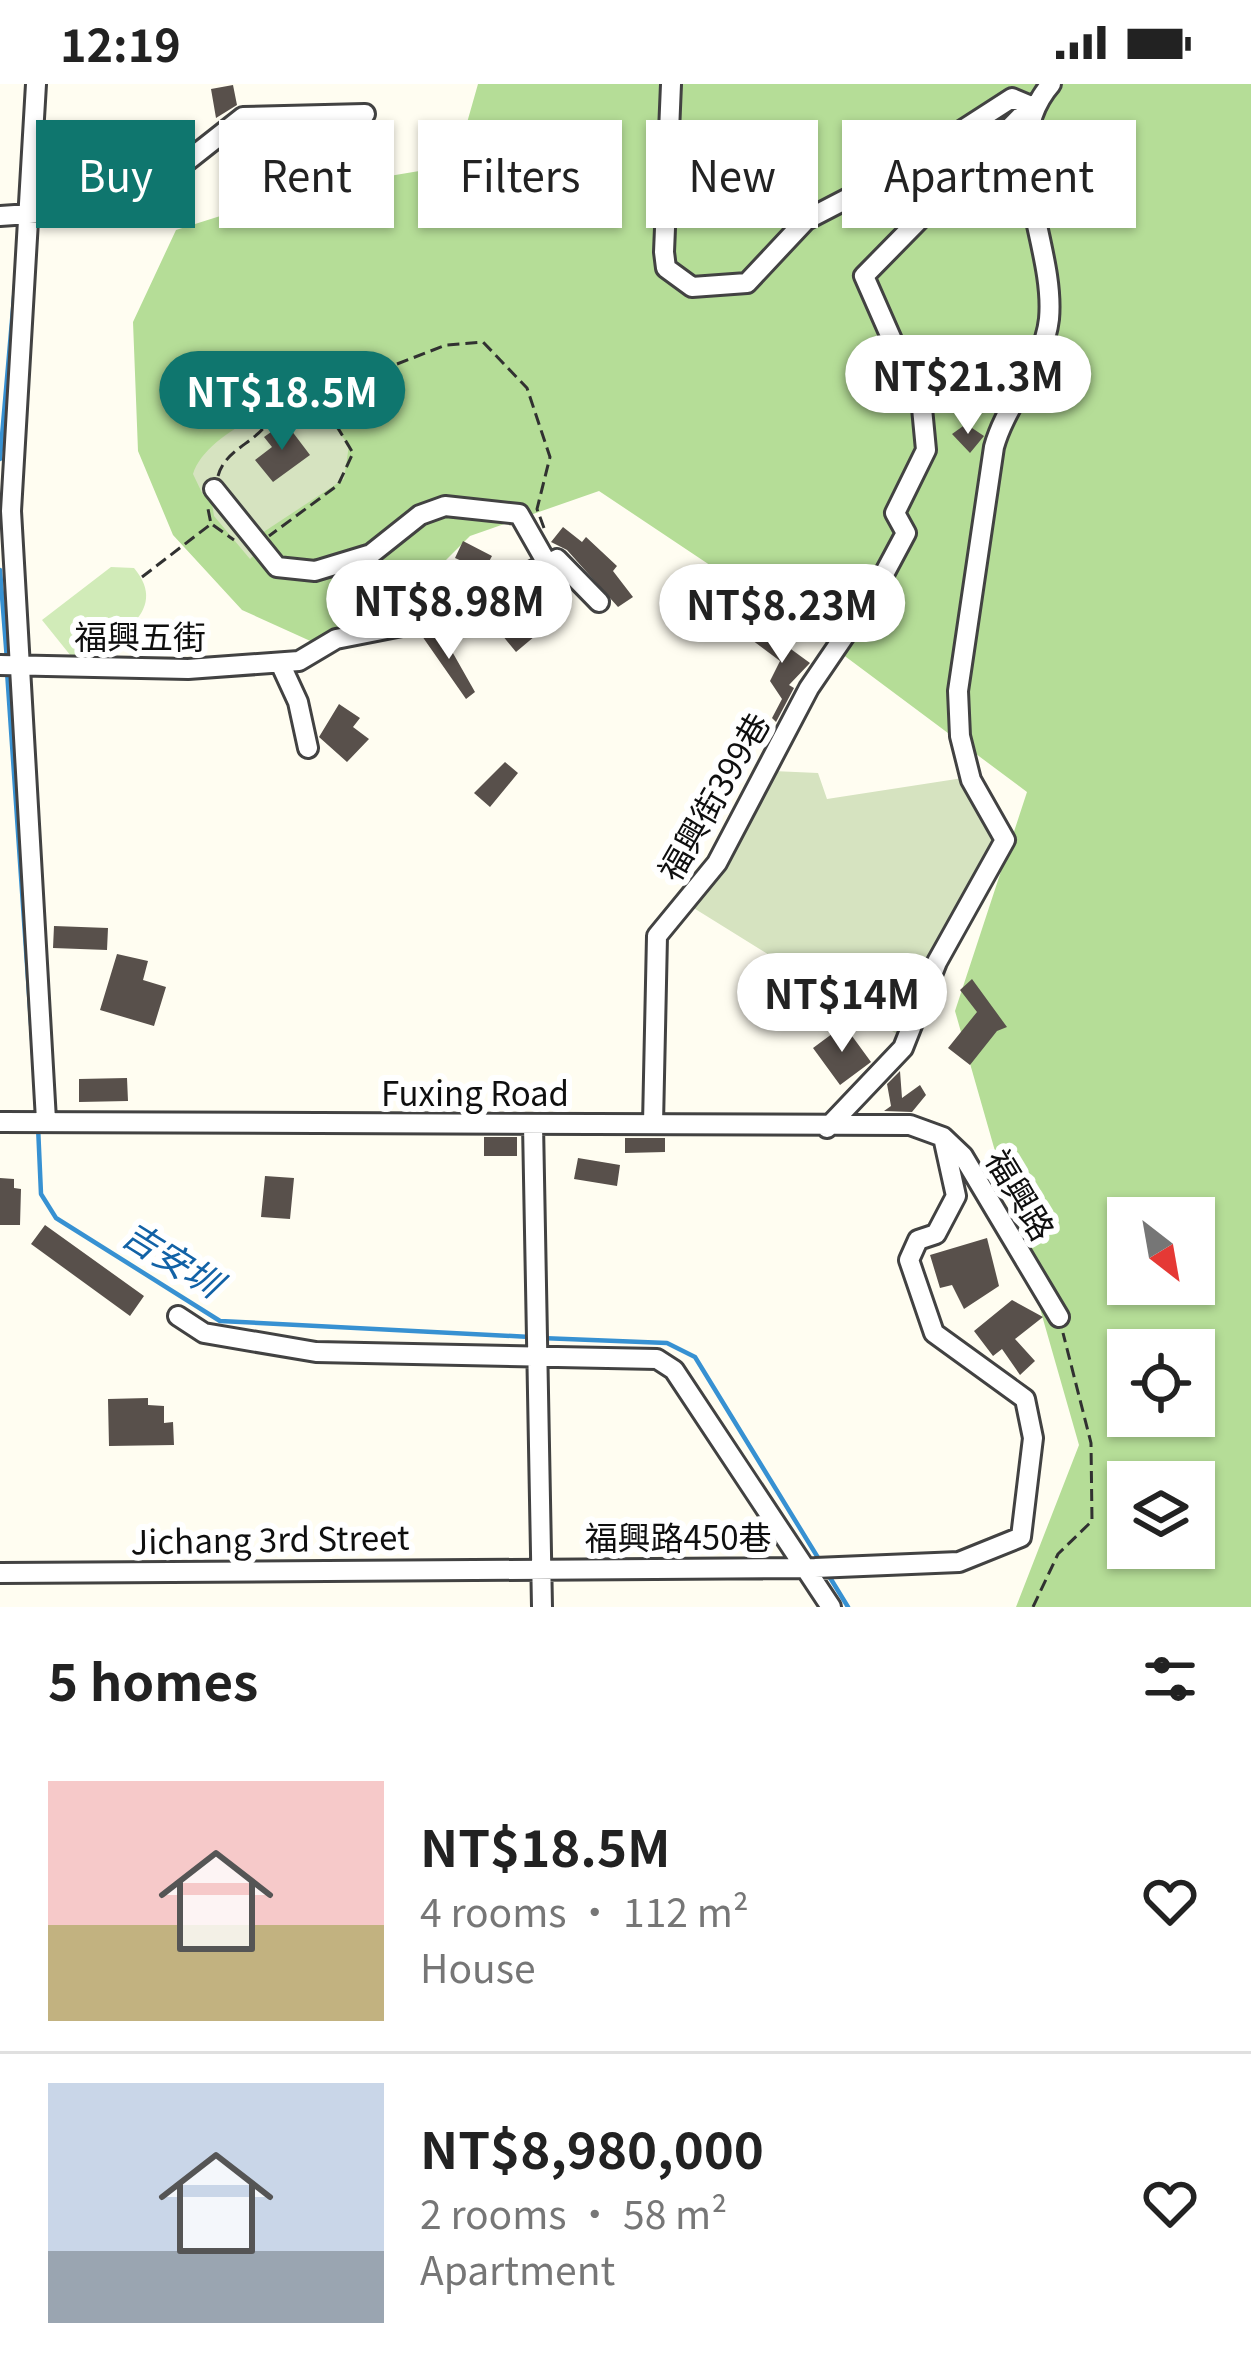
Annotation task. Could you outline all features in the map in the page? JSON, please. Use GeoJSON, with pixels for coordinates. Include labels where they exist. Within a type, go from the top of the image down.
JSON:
{"type":"FeatureCollection","features":[{"type":"Feature","properties":{"kind":"street"},"geometry":{"type":"LineString","coordinates":[[36,84],[11,511],[9,666],[38,1121]]}},
{"type":"Feature","properties":{"kind":"street"},"geometry":{"type":"LineString","coordinates":[[671,84],[664,251],[666,268],[692,287],[747,283],[806,220],[891,176],[1012,98],[1031,106]]}},
{"type":"Feature","properties":{"kind":"street"},"geometry":{"type":"LineString","coordinates":[[827,1128],[903,1048],[937,962],[1005,839],[963,759],[958,691],[994,447],[1049,320],[1030,189],[1031,106],[1051,84]]}},
{"type":"Feature","properties":{"kind":"street","name":"福興街399巷"},"geometry":{"type":"LineString","coordinates":[[653,1124],[657,936],[717,863],[809,688],[875,591],[906,533],[895,513],[926,450],[922,407],[864,276],[1031,106]]}},
{"type":"Feature","properties":{"kind":"street"},"geometry":{"type":"LineString","coordinates":[[0,216],[29,218],[129,207],[243,117],[365,114]]}},
{"type":"Feature","properties":{"kind":"street"},"geometry":{"type":"LineString","coordinates":[[210,495],[278,567],[315,572],[371,554],[420,515],[445,506],[519,514],[548,565],[557,559],[598,602]]}},
{"type":"Feature","properties":{"kind":"street","name":"福興五街"},"geometry":{"type":"LineString","coordinates":[[9,666],[188,669],[299,661],[336,640],[390,625],[458,616],[488,592],[548,565]]}},
{"type":"Feature","properties":{"kind":"street"},"geometry":{"type":"LineString","coordinates":[[280,663],[298,701],[308,748]]}},
{"type":"Feature","properties":{"kind":"street","name":"Fuxing Road"},"geometry":{"type":"LineString","coordinates":[[0,1122],[827,1128]]}},
{"type":"Feature","properties":{"kind":"street"},"geometry":{"type":"LineString","coordinates":[[533,1124],[541,1324],[542,1607]]}},
{"type":"Feature","properties":{"kind":"street","name":"福興路"},"geometry":{"type":"LineString","coordinates":[[827,1128],[910,1125],[943,1136],[981,1180],[1059,1317]]}},
{"type":"Feature","properties":{"kind":"street","name":"福興路450巷"},"geometry":{"type":"LineString","coordinates":[[542,1568],[810,1568],[959,1562],[1021,1537],[1033,1438],[1025,1399],[934,1333],[908,1260],[918,1240],[936,1234],[956,1196],[943,1136]]}},
{"type":"Feature","properties":{"kind":"street"},"geometry":{"type":"LineString","coordinates":[[178,1316],[204,1334],[284,1349],[657,1359],[674,1370],[810,1568],[831,1607]]}},
{"type":"Feature","properties":{"kind":"street","name":"Jichang 3rd Street"},"geometry":{"type":"LineString","coordinates":[[0,1573],[542,1568]]}},
{"type":"Feature","properties":{"kind":"path"},"geometry":{"type":"LineString","coordinates":[[397,364],[446,345],[483,342],[526,388],[550,457],[539,488],[537,508],[544,525],[538,546]]}},
{"type":"Feature","properties":{"kind":"path"},"geometry":{"type":"LineString","coordinates":[[211,524],[210,495],[222,461],[268,427],[272,413],[294,404],[324,405],[353,453],[348,474],[258,544]]}},
{"type":"Feature","properties":{"kind":"path"},"geometry":{"type":"LineString","coordinates":[[211,524],[235,539]]}},
{"type":"Feature","properties":{"kind":"path"},"geometry":{"type":"LineString","coordinates":[[142,577],[211,524]]}},
{"type":"Feature","properties":{"kind":"path"},"geometry":{"type":"LineString","coordinates":[[1033,1607],[1058,1554],[1092,1521],[1091,1443],[1059,1317]]}},
{"type":"Feature","properties":{"kind":"green space"},"geometry":{"type":"Polygon","coordinates":[[[478,84],[1251,84],[1251,1607],[1016,1607],[1079,1445],[955,1011],[1027,792],[834,648],[599,491],[470,536],[416,590],[317,644],[242,610],[173,535],[138,451],[133,322],[176,230],[195,228],[219,216],[219,228],[394,228],[394,175],[418,171],[418,228],[622,228],[622,120],[468,120],[478,84]]]}},
{"type":"Feature","properties":{"kind":"green space"},"geometry":{"type":"Polygon","coordinates":[[[290,404],[316,404],[349,445],[344,479],[259,535],[265,545],[250,559],[214,516],[210,490],[203,495],[193,474],[220,440],[248,421],[290,404]]]}},
{"type":"Feature","properties":{"kind":"green space"},"geometry":{"type":"Polygon","coordinates":[[[111,567],[134,568],[144,584],[142,612],[121,635],[79,666],[42,620],[111,567]]]}},
{"type":"Feature","properties":{"kind":"green space"},"geometry":{"type":"Polygon","coordinates":[[[773,771],[818,773],[827,799],[963,778],[997,840],[929,955],[900,1036],[692,907],[773,771]]]}},
{"type":"Feature","properties":{"kind":"building"},"geometry":{"type":"Polygon","coordinates":[[[233,85],[237,105],[216,118],[211,89],[233,85]]]}},
{"type":"Feature","properties":{"kind":"building"},"geometry":{"type":"Polygon","coordinates":[[[972,338],[1008,385],[964,415],[948,397],[955,391],[938,376],[972,338]]]}},
{"type":"Feature","properties":{"kind":"building"},"geometry":{"type":"Polygon","coordinates":[[[285,422],[310,455],[273,482],[255,460],[272,447],[264,437],[285,422]]]}},
{"type":"Feature","properties":{"kind":"building"},"geometry":{"type":"Polygon","coordinates":[[[966,424],[984,436],[970,453],[952,434],[966,424]]]}},
{"type":"Feature","properties":{"kind":"building"},"geometry":{"type":"Polygon","coordinates":[[[563,527],[582,542],[586,537],[617,566],[613,571],[633,597],[618,607],[567,550],[551,542],[563,527]]]}},
{"type":"Feature","properties":{"kind":"building"},"geometry":{"type":"Polygon","coordinates":[[[463,541],[492,556],[484,571],[455,558],[463,541]]]}},
{"type":"Feature","properties":{"kind":"building"},"geometry":{"type":"Polygon","coordinates":[[[494,604],[512,621],[518,616],[535,636],[516,652],[493,624],[489,628],[478,617],[494,604]]]}},
{"type":"Feature","properties":{"kind":"building"},"geometry":{"type":"Polygon","coordinates":[[[762,628],[810,663],[789,685],[794,688],[776,722],[772,718],[782,699],[770,681],[780,661],[752,640],[762,628]]]}},
{"type":"Feature","properties":{"kind":"building"},"geometry":{"type":"Polygon","coordinates":[[[441,632],[475,692],[466,699],[422,636],[441,632]]]}},
{"type":"Feature","properties":{"kind":"building"},"geometry":{"type":"Polygon","coordinates":[[[339,704],[360,718],[353,727],[369,739],[347,762],[319,737],[339,704]]]}},
{"type":"Feature","properties":{"kind":"building"},"geometry":{"type":"Polygon","coordinates":[[[505,762],[518,773],[490,807],[474,793],[505,762]]]}},
{"type":"Feature","properties":{"kind":"building"},"geometry":{"type":"Polygon","coordinates":[[[54,926],[108,928],[107,950],[53,948],[54,926]]]}},
{"type":"Feature","properties":{"kind":"building"},"geometry":{"type":"Polygon","coordinates":[[[117,954],[148,961],[143,980],[166,987],[154,1026],[100,1010],[117,954]]]}},
{"type":"Feature","properties":{"kind":"building"},"geometry":{"type":"Polygon","coordinates":[[[972,979],[1007,1027],[997,1031],[970,1065],[948,1048],[977,1012],[960,990],[972,979]]]}},
{"type":"Feature","properties":{"kind":"building"},"geometry":{"type":"Polygon","coordinates":[[[844,1025],[871,1062],[840,1085],[813,1048],[844,1025]]]}},
{"type":"Feature","properties":{"kind":"building"},"geometry":{"type":"Polygon","coordinates":[[[900,1071],[902,1098],[920,1085],[926,1095],[912,1112],[884,1111],[891,1106],[887,1084],[900,1071]]]}},
{"type":"Feature","properties":{"kind":"building"},"geometry":{"type":"Polygon","coordinates":[[[127,1078],[128,1101],[79,1102],[79,1079],[127,1078]]]}},
{"type":"Feature","properties":{"kind":"building"},"geometry":{"type":"Polygon","coordinates":[[[484,1137],[517,1137],[517,1156],[484,1156],[484,1137]]]}},
{"type":"Feature","properties":{"kind":"building"},"geometry":{"type":"Polygon","coordinates":[[[625,1138],[665,1138],[665,1152],[625,1153],[625,1138]]]}},
{"type":"Feature","properties":{"kind":"building"},"geometry":{"type":"Polygon","coordinates":[[[578,1158],[620,1165],[617,1186],[574,1179],[578,1158]]]}},
{"type":"Feature","properties":{"kind":"building"},"geometry":{"type":"Polygon","coordinates":[[[265,1176],[294,1178],[290,1219],[261,1217],[265,1176]]]}},
{"type":"Feature","properties":{"kind":"building"},"geometry":{"type":"Polygon","coordinates":[[[0,1178],[14,1179],[14,1188],[21,1189],[20,1225],[0,1225],[0,1178]]]}},
{"type":"Feature","properties":{"kind":"building"},"geometry":{"type":"Polygon","coordinates":[[[45,1225],[144,1296],[130,1316],[31,1244],[45,1225]]]}},
{"type":"Feature","properties":{"kind":"building"},"geometry":{"type":"Polygon","coordinates":[[[987,1238],[999,1286],[964,1309],[952,1285],[940,1288],[930,1255],[987,1238]]]}},
{"type":"Feature","properties":{"kind":"building"},"geometry":{"type":"Polygon","coordinates":[[[1012,1300],[1043,1317],[1015,1339],[1035,1361],[1020,1375],[1002,1349],[993,1356],[974,1331],[1012,1300]]]}},
{"type":"Feature","properties":{"kind":"building"},"geometry":{"type":"Polygon","coordinates":[[[148,1398],[148,1405],[164,1406],[164,1423],[173,1422],[174,1445],[109,1446],[108,1399],[148,1398]]]}},
{"type":"Feature","properties":{"kind":"waterway","name":"吉安圳"},"geometry":{"type":"LineString","coordinates":[[0,459],[17,263]]}},
{"type":"Feature","properties":{"kind":"waterway","name":"吉安圳"},"geometry":{"type":"LineString","coordinates":[[0,570],[7,660]]}},
{"type":"Feature","properties":{"kind":"waterway","name":"吉安圳"},"geometry":{"type":"LineString","coordinates":[[7,671],[34,1067]]}},
{"type":"Feature","properties":{"kind":"waterway","name":"吉安圳"},"geometry":{"type":"LineString","coordinates":[[38,1126],[41,1194],[56,1218],[220,1321],[530,1337]]}},
{"type":"Feature","properties":{"kind":"waterway","name":"吉安圳"},"geometry":{"type":"LineString","coordinates":[[541,1338],[667,1343],[695,1357],[820,1561]]}},
{"type":"Feature","properties":{"kind":"waterway","name":"吉安圳"},"geometry":{"type":"LineString","coordinates":[[829,1576],[848,1607]]}}]}
